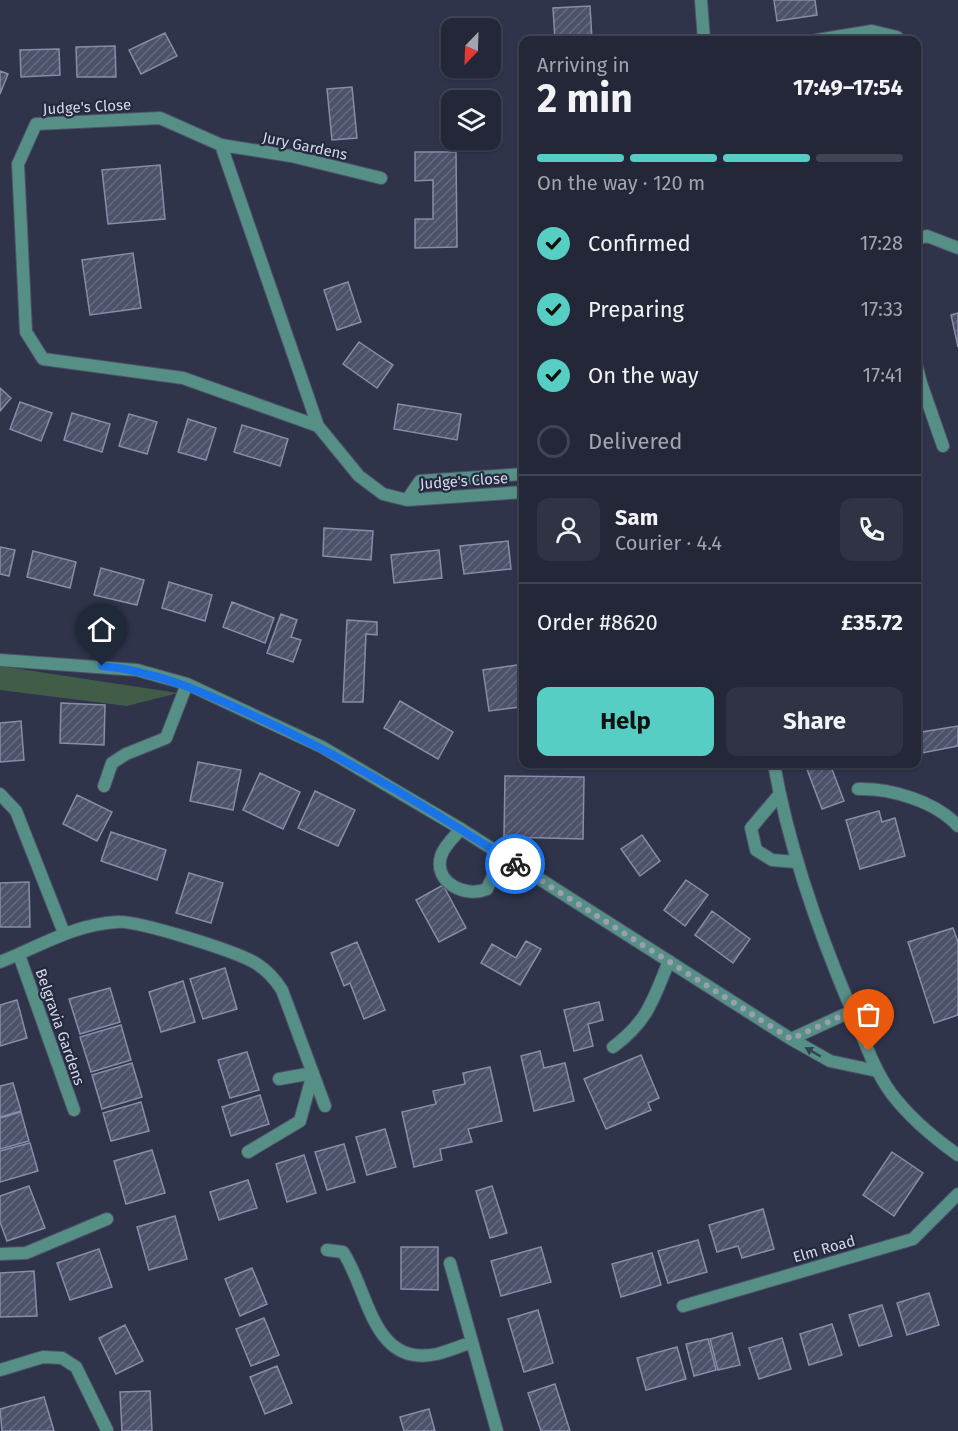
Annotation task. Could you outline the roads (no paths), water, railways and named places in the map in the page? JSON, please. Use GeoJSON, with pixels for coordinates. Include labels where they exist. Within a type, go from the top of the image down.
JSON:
{"type":"FeatureCollection","features":[{"type":"Feature","properties":{"kind":"street"},"geometry":{"type":"LineString","coordinates":[[701,0],[704,36]]}},
{"type":"Feature","properties":{"kind":"street"},"geometry":{"type":"LineString","coordinates":[[841,36],[872,31],[893,36]]}},
{"type":"Feature","properties":{"kind":"street","name":"Judge's Close"},"geometry":{"type":"LineString","coordinates":[[318,426],[183,378],[43,359],[26,332],[18,164],[36,124],[160,118],[221,146],[318,426],[359,476],[383,494],[407,500],[519,492]]}},
{"type":"Feature","properties":{"kind":"street","name":"Jury Gardens"},"geometry":{"type":"LineString","coordinates":[[221,146],[291,156],[381,178]]}},
{"type":"Feature","properties":{"kind":"street"},"geometry":{"type":"LineString","coordinates":[[921,238],[927,236],[958,248]]}},
{"type":"Feature","properties":{"kind":"street"},"geometry":{"type":"LineString","coordinates":[[921,388],[943,446]]}},
{"type":"Feature","properties":{"kind":"street","name":"Judge's Close"},"geometry":{"type":"LineString","coordinates":[[407,500],[420,480],[519,474]]}},
{"type":"Feature","properties":{"kind":"street"},"geometry":{"type":"LineString","coordinates":[[0,660],[136,670],[187,684],[322,747],[461,829],[791,1039],[830,1061],[877,1071]]}},
{"type":"Feature","properties":{"kind":"street"},"geometry":{"type":"LineString","coordinates":[[104,786],[112,763],[126,754],[166,738],[187,684]]}},
{"type":"Feature","properties":{"kind":"street"},"geometry":{"type":"LineString","coordinates":[[775,768],[796,862],[877,1071],[893,1095],[921,1125],[958,1155]]}},
{"type":"Feature","properties":{"kind":"street"},"geometry":{"type":"LineString","coordinates":[[858,789],[876,789],[908,797],[936,810],[958,826]]}},
{"type":"Feature","properties":{"kind":"street"},"geometry":{"type":"LineString","coordinates":[[0,794],[16,811],[64,933]]}},
{"type":"Feature","properties":{"kind":"street"},"geometry":{"type":"LineString","coordinates":[[779,795],[751,828],[756,850],[771,860],[796,862]]}},
{"type":"Feature","properties":{"kind":"street"},"geometry":{"type":"LineString","coordinates":[[461,829],[441,854],[439,864],[442,875],[455,888],[476,894],[487,889],[502,855]]}},
{"type":"Feature","properties":{"kind":"street","name":"Belgravia Gardens"},"geometry":{"type":"LineString","coordinates":[[0,962],[64,933],[116,922],[135,923],[255,962],[272,974],[282,990],[325,1106]]}},
{"type":"Feature","properties":{"kind":"street","name":"Belgravia Gardens"},"geometry":{"type":"LineString","coordinates":[[19,955],[74,1110]]}},
{"type":"Feature","properties":{"kind":"street"},"geometry":{"type":"LineString","coordinates":[[613,1047],[635,1031],[650,1009],[669,961]]}},
{"type":"Feature","properties":{"kind":"street"},"geometry":{"type":"LineString","coordinates":[[791,1039],[852,1011]]}},
{"type":"Feature","properties":{"kind":"street"},"geometry":{"type":"LineString","coordinates":[[248,1152],[300,1121],[313,1073],[279,1079]]}},
{"type":"Feature","properties":{"kind":"street","name":"Elm Road"},"geometry":{"type":"LineString","coordinates":[[683,1306],[913,1239],[958,1194]]}},
{"type":"Feature","properties":{"kind":"street"},"geometry":{"type":"LineString","coordinates":[[0,1254],[26,1253],[107,1219]]}},
{"type":"Feature","properties":{"kind":"street"},"geometry":{"type":"LineString","coordinates":[[327,1250],[343,1252],[354,1269],[379,1333],[393,1348],[422,1355],[436,1354],[472,1342]]}},
{"type":"Feature","properties":{"kind":"street"},"geometry":{"type":"LineString","coordinates":[[450,1263],[497,1431]]}},
{"type":"Feature","properties":{"kind":"street"},"geometry":{"type":"LineString","coordinates":[[0,1370],[44,1357],[62,1358],[76,1367],[107,1431]]}}]}
